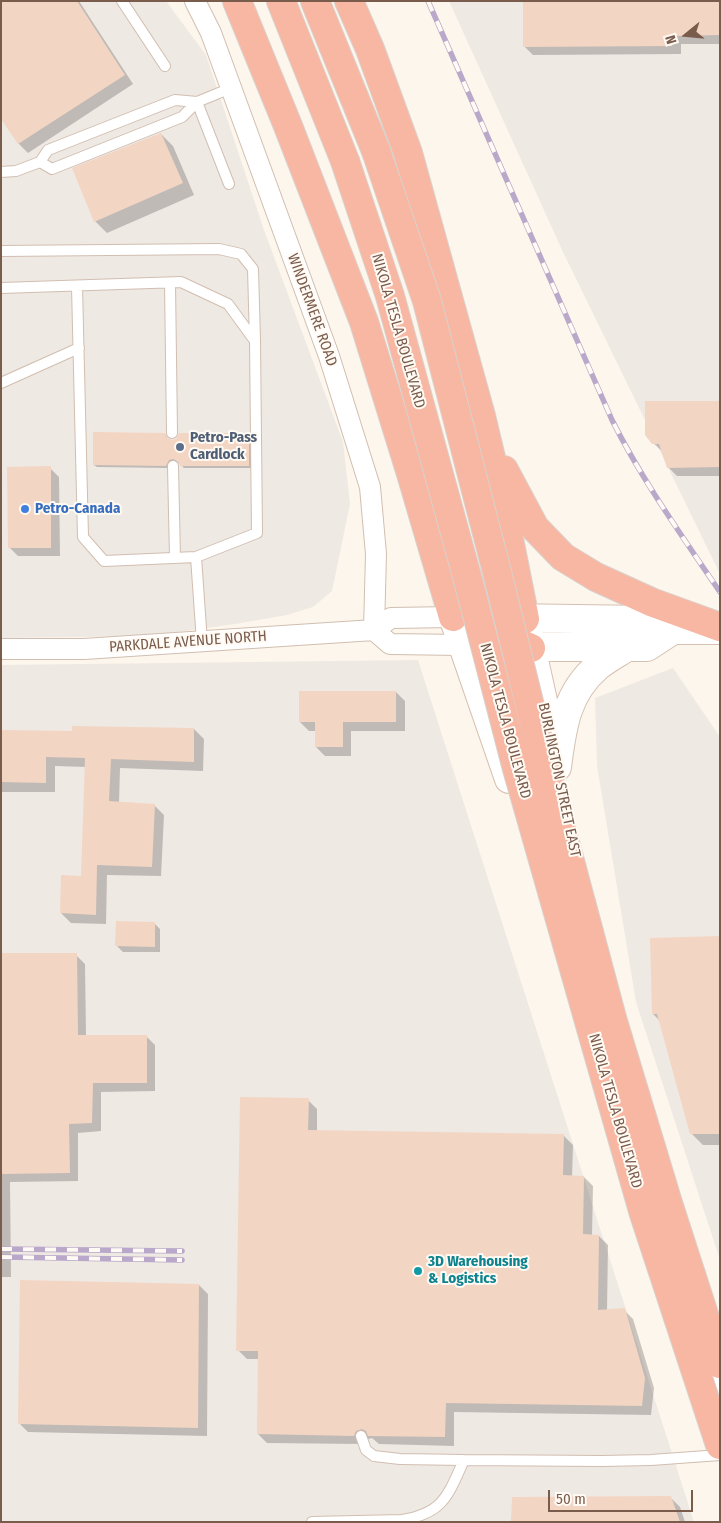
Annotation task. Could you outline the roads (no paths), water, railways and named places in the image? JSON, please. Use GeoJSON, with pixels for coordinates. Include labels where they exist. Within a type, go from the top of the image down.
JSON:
{"type":"FeatureCollection","features":[{"type":"Feature","properties":{"kind":"highway"},"geometry":{"type":"LineString","coordinates":[[237,1],[364,322],[453,617]]}},
{"type":"Feature","properties":{"kind":"highway","name":"NIKOLA TESLA BOULEVARD"},"geometry":{"type":"LineString","coordinates":[[281,1],[345,161],[390,296],[517,769],[643,1211],[720,1445]]}},
{"type":"Feature","properties":{"kind":"highway","name":"NIKOLA TESLA BOULEVARD"},"geometry":{"type":"LineString","coordinates":[[315,1],[376,151],[427,301],[548,779],[612,1018],[668,1203],[720,1364]]}},
{"type":"Feature","properties":{"kind":"highway"},"geometry":{"type":"LineString","coordinates":[[348,1],[370,49],[408,153],[481,416],[502,504],[524,619]]}},
{"type":"Feature","properties":{"kind":"highway"},"geometry":{"type":"LineString","coordinates":[[481,416],[507,476],[535,528],[563,557],[596,577],[651,602],[720,629]]}},
{"type":"Feature","properties":{"kind":"highway"},"geometry":{"type":"LineString","coordinates":[[412,477],[464,577],[489,618],[502,632],[518,643],[531,648]]}},
{"type":"Feature","properties":{"kind":"main road","name":"PARKDALE AVENUE NORTH"},"geometry":{"type":"LineString","coordinates":[[453,617],[646,620],[672,630],[720,629]]}},
{"type":"Feature","properties":{"kind":"main road","name":"BURLINGTON STREET EAST"},"geometry":{"type":"LineString","coordinates":[[453,617],[544,880],[581,942]]}},
{"type":"Feature","properties":{"kind":"main road"},"geometry":{"type":"LineString","coordinates":[[453,617],[474,625],[487,634],[497,646],[544,784],[578,870]]}},
{"type":"Feature","properties":{"kind":"main road","name":"BURLINGTON STREET EAST"},"geometry":{"type":"LineString","coordinates":[[524,619],[578,870],[581,942],[641,1147],[720,1399]]}},
{"type":"Feature","properties":{"kind":"main road"},"geometry":{"type":"LineString","coordinates":[[462,646],[531,648],[647,647],[672,630]]}},
{"type":"Feature","properties":{"kind":"main road"},"geometry":{"type":"LineString","coordinates":[[557,767],[563,724],[570,703],[583,682],[598,667],[627,647]]}},
{"type":"Feature","properties":{"kind":"street","name":"WINDERMERE ROAD"},"geometry":{"type":"LineString","coordinates":[[195,1],[211,33],[329,356],[370,486],[376,554],[374,630]]}},
{"type":"Feature","properties":{"kind":"street","name":"PARKDALE AVENUE NORTH"},"geometry":{"type":"LineString","coordinates":[[1,649],[84,649],[374,630],[390,618],[453,617]]}},
{"type":"Feature","properties":{"kind":"street"},"geometry":{"type":"LineString","coordinates":[[374,630],[390,644],[462,646]]}},
{"type":"Feature","properties":{"kind":"lane"},"geometry":{"type":"LineString","coordinates":[[122,1],[165,66]]}},
{"type":"Feature","properties":{"kind":"lane"},"geometry":{"type":"LineString","coordinates":[[40,162],[52,168],[182,117],[197,102],[231,88]]}},
{"type":"Feature","properties":{"kind":"lane"},"geometry":{"type":"LineString","coordinates":[[1,172],[16,172],[40,162],[48,150],[175,100],[197,102]]}},
{"type":"Feature","properties":{"kind":"lane"},"geometry":{"type":"LineString","coordinates":[[197,102],[229,184]]}},
{"type":"Feature","properties":{"kind":"lane"},"geometry":{"type":"LineString","coordinates":[[1,251],[219,249],[241,254],[253,269],[257,533],[196,557],[104,561],[83,537],[77,286]]}},
{"type":"Feature","properties":{"kind":"lane"},"geometry":{"type":"LineString","coordinates":[[1,288],[181,282],[228,304],[255,341]]}},
{"type":"Feature","properties":{"kind":"lane"},"geometry":{"type":"LineString","coordinates":[[170,283],[172,433]]}},
{"type":"Feature","properties":{"kind":"lane"},"geometry":{"type":"LineString","coordinates":[[1,383],[79,348]]}},
{"type":"Feature","properties":{"kind":"lane"},"geometry":{"type":"LineString","coordinates":[[173,466],[175,558]]}},
{"type":"Feature","properties":{"kind":"lane"},"geometry":{"type":"LineString","coordinates":[[196,557],[202,642]]}},
{"type":"Feature","properties":{"kind":"lane"},"geometry":{"type":"LineString","coordinates":[[360,1436],[366,1450],[374,1456],[400,1459],[602,1461],[720,1455]]}},
{"type":"Feature","properties":{"kind":"lane"},"geometry":{"type":"LineString","coordinates":[[312,1522],[415,1518],[438,1507],[450,1490],[464,1460]]}},
{"type":"Feature","properties":{"kind":"railway"},"geometry":{"type":"LineString","coordinates":[[428,1],[612,420],[649,486],[720,592]]}},
{"type":"Feature","properties":{"kind":"railway"},"geometry":{"type":"LineString","coordinates":[[1,1249],[182,1251]]}},
{"type":"Feature","properties":{"kind":"railway"},"geometry":{"type":"LineString","coordinates":[[1,1257],[182,1260]]}},
{"type":"Feature","properties":{"kind":"place","name":"Petro-Pass Cardlock"},"geometry":{"type":"Point","coordinates":[180,447]}},
{"type":"Feature","properties":{"kind":"place","name":"Petro-Canada"},"geometry":{"type":"Point","coordinates":[25,509]}},
{"type":"Feature","properties":{"kind":"place","name":"3D Warehousing & Logistics"},"geometry":{"type":"Point","coordinates":[418,1271]}}]}
